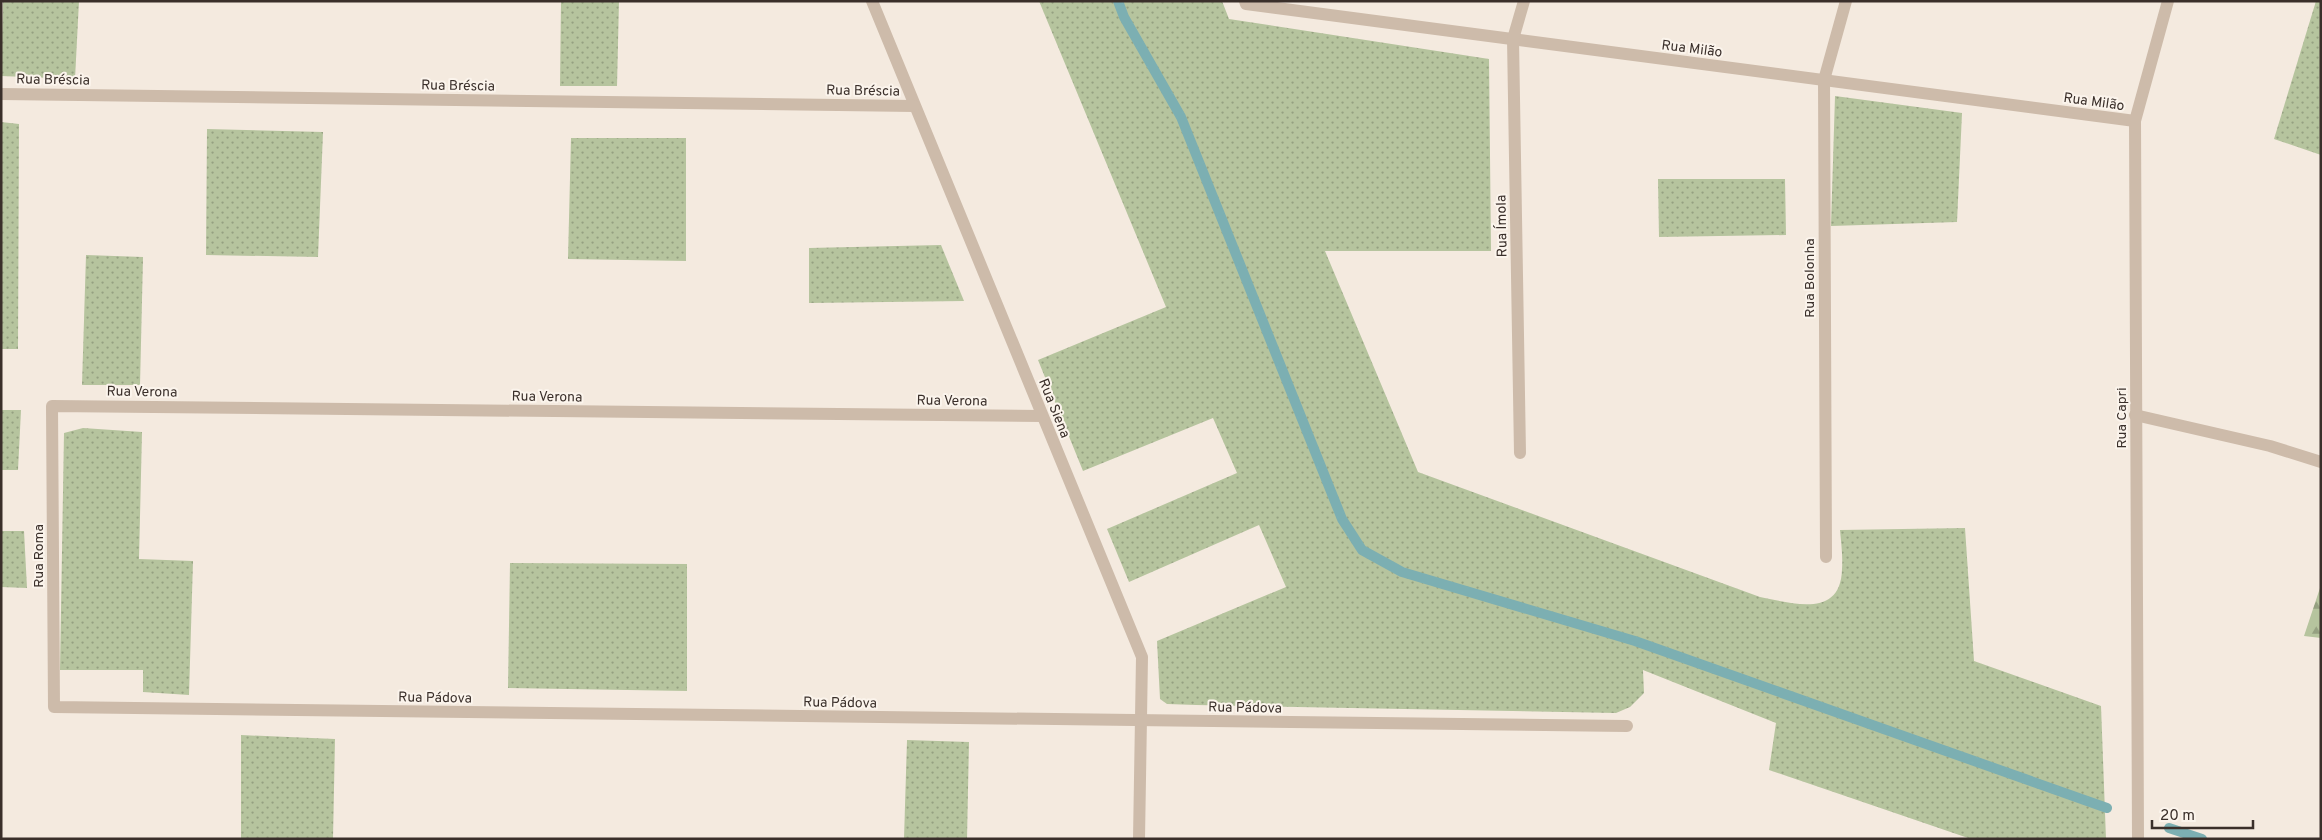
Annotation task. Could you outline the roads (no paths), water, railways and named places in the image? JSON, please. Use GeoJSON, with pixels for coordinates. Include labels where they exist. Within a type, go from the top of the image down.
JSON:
{"type":"FeatureCollection","features":[{"type":"Feature","properties":{"kind":"street","name":"Rua Siena"},"geometry":{"type":"LineString","coordinates":[[872,1],[1142,657],[1139,839]]}},
{"type":"Feature","properties":{"kind":"street","name":"Rua Ímola"},"geometry":{"type":"LineString","coordinates":[[1520,452],[1513,39],[1524,1]]}},
{"type":"Feature","properties":{"kind":"street","name":"Rua Bolonha"},"geometry":{"type":"LineString","coordinates":[[1826,557],[1824,80],[1846,1]]}},
{"type":"Feature","properties":{"kind":"street","name":"Rua Capri"},"geometry":{"type":"LineString","coordinates":[[2138,839],[2135,121],[2168,1]]}},
{"type":"Feature","properties":{"kind":"street","name":"Rua Milão"},"geometry":{"type":"LineString","coordinates":[[1246,2],[2135,121]]}},
{"type":"Feature","properties":{"kind":"street","name":"Rua Bréscia"},"geometry":{"type":"LineString","coordinates":[[1,94],[914,106]]}},
{"type":"Feature","properties":{"kind":"street","name":"Rua Verona"},"geometry":{"type":"LineString","coordinates":[[52,406],[1042,416]]}},
{"type":"Feature","properties":{"kind":"street","name":"Rua Roma"},"geometry":{"type":"LineString","coordinates":[[52,406],[54,707]]}},
{"type":"Feature","properties":{"kind":"street"},"geometry":{"type":"LineString","coordinates":[[2136,415],[2270,446],[2321,462]]}},
{"type":"Feature","properties":{"kind":"street","name":"Rua Pádova"},"geometry":{"type":"LineString","coordinates":[[54,707],[1627,726]]}},
{"type":"Feature","properties":{"kind":"waterway"},"geometry":{"type":"LineString","coordinates":[[1118,1],[1124,17],[1181,117],[1342,519],[1362,550],[1402,572],[1635,641],[2107,808]]}},
{"type":"Feature","properties":{"kind":"waterway"},"geometry":{"type":"LineString","coordinates":[[2169,828],[2202,839]]}}]}
